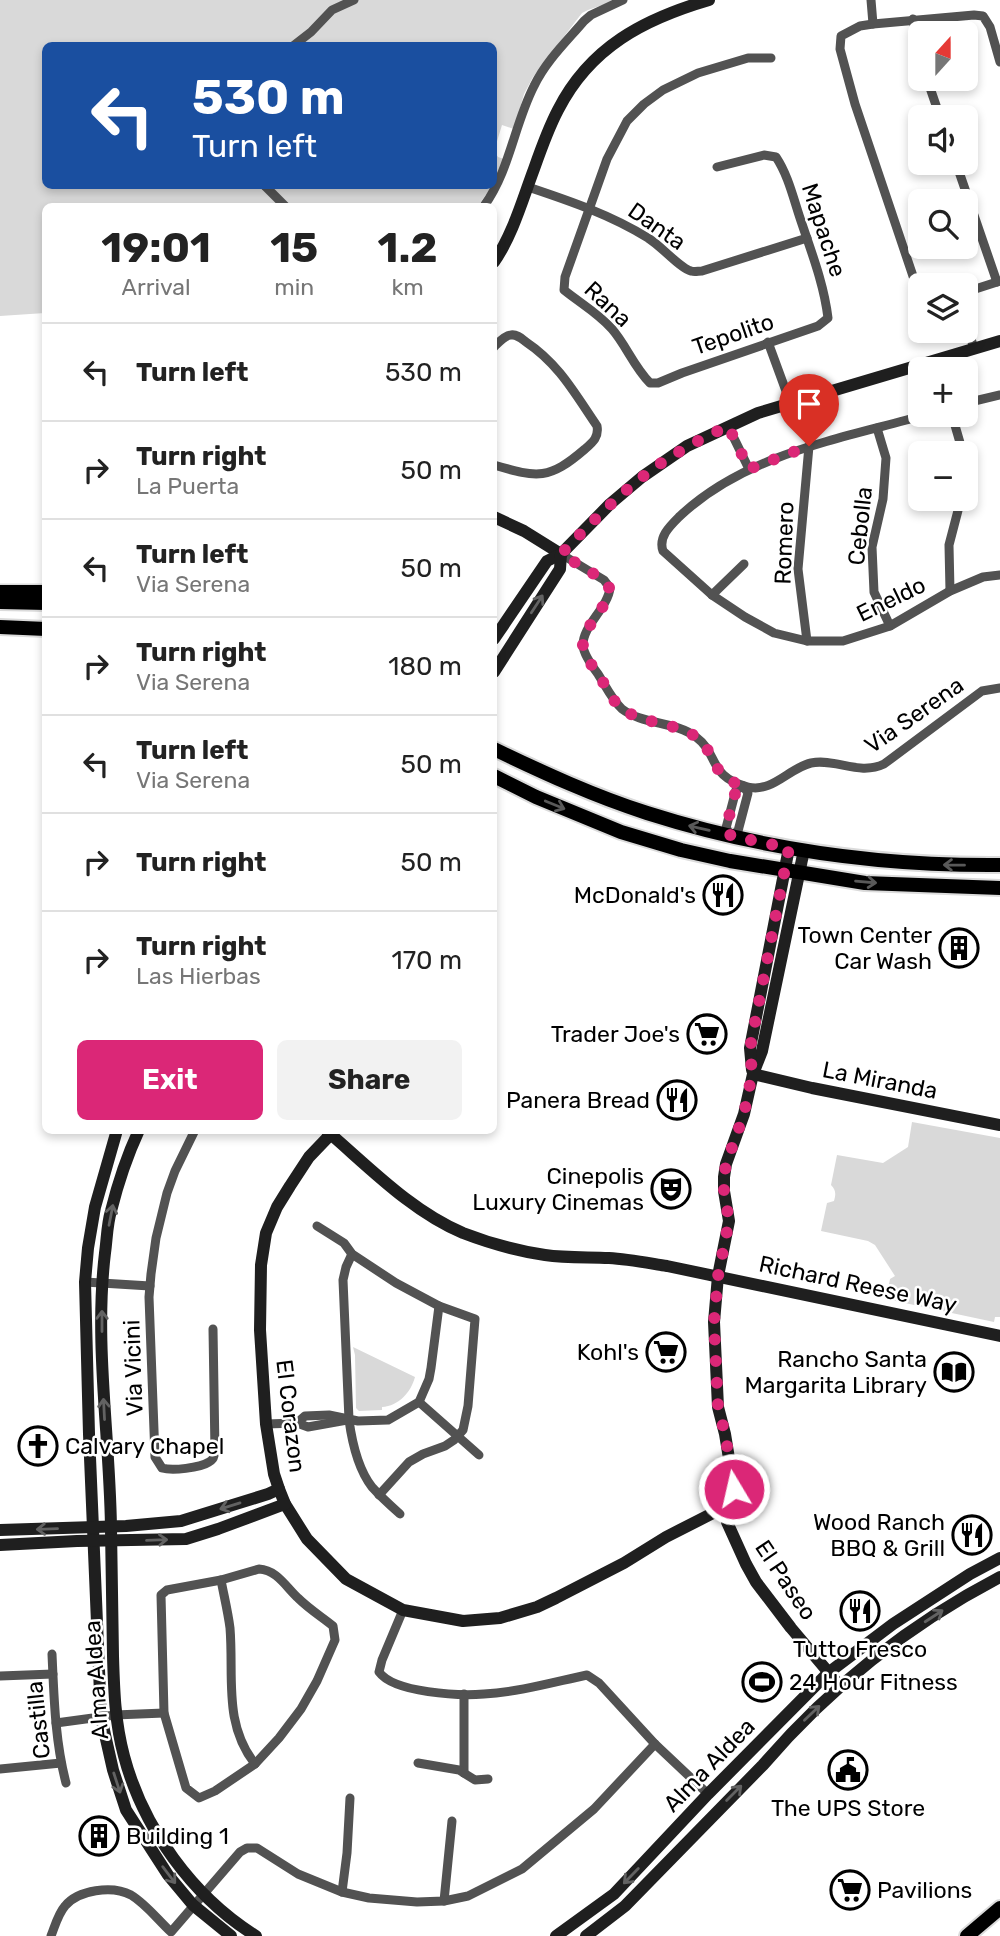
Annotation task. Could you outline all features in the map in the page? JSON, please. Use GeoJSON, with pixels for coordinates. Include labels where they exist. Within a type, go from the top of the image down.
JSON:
{"type":"FeatureCollection","features":[{"type":"Feature","properties":{"kind":"highway"},"geometry":{"type":"LineString","coordinates":[[0,593],[42,593]]}},
{"type":"Feature","properties":{"kind":"main road"},"geometry":{"type":"LineString","coordinates":[[497,257],[509,236],[557,110],[589,66],[620,39],[647,22],[709,0]]}},
{"type":"Feature","properties":{"kind":"main road"},"geometry":{"type":"LineString","coordinates":[[497,635],[547,562],[561,554],[610,504],[642,477],[687,446],[728,426],[790,402],[1000,341]]}},
{"type":"Feature","properties":{"kind":"main road"},"geometry":{"type":"LineString","coordinates":[[497,518],[524,531],[561,554]]}},
{"type":"Feature","properties":{"kind":"main road"},"geometry":{"type":"LineString","coordinates":[[497,667],[560,569],[561,554]]}},
{"type":"Feature","properties":{"kind":"main road"},"geometry":{"type":"LineString","coordinates":[[0,602],[42,603]]}},
{"type":"Feature","properties":{"kind":"main road"},"geometry":{"type":"LineString","coordinates":[[0,627],[42,629]]}},
{"type":"Feature","properties":{"kind":"main road"},"geometry":{"type":"LineString","coordinates":[[497,750],[557,779],[630,807],[731,836],[797,849],[907,863],[1000,865]]}},
{"type":"Feature","properties":{"kind":"main road"},"geometry":{"type":"LineString","coordinates":[[497,778],[536,797],[644,839],[718,859],[865,883],[1000,888]]}},
{"type":"Feature","properties":{"kind":"main road","name":"El Paseo"},"geometry":{"type":"LineString","coordinates":[[797,849],[750,1048],[752,1074],[744,1114],[726,1164],[724,1191],[729,1221],[718,1276],[714,1322],[718,1407],[734,1489],[727,1510],[727,1522],[756,1582],[840,1686]]}},
{"type":"Feature","properties":{"kind":"main road","name":"La Miranda"},"geometry":{"type":"LineString","coordinates":[[752,1074],[1000,1125]]}},
{"type":"Feature","properties":{"kind":"main road","name":"Alma Aldea"},"geometry":{"type":"LineString","coordinates":[[116,1134],[94,1207],[85,1282],[101,1717],[113,1770],[126,1810],[168,1875],[193,1905],[231,1936]]}},
{"type":"Feature","properties":{"kind":"main road","name":"Alma Aldea"},"geometry":{"type":"LineString","coordinates":[[137,1134],[110,1213],[102,1283],[102,1359],[111,1526],[115,1716],[124,1757],[151,1824],[203,1894],[256,1936]]}},
{"type":"Feature","properties":{"kind":"main road","name":"El Corazon"},"geometry":{"type":"LineString","coordinates":[[327,1134],[296,1176],[266,1233],[261,1265],[260,1317],[266,1424],[274,1474],[285,1504],[307,1539],[346,1579],[403,1610],[463,1621],[500,1618],[537,1607],[624,1563],[666,1537],[715,1512],[727,1510]]}},
{"type":"Feature","properties":{"kind":"main road","name":"Richard Reese Way"},"geometry":{"type":"LineString","coordinates":[[331,1134],[398,1192],[431,1216],[462,1232],[499,1245],[544,1255],[640,1262],[718,1276],[1000,1336]]}},
{"type":"Feature","properties":{"kind":"main road"},"geometry":{"type":"LineString","coordinates":[[0,1530],[181,1521],[279,1489]]}},
{"type":"Feature","properties":{"kind":"main road"},"geometry":{"type":"LineString","coordinates":[[0,1545],[186,1539],[218,1530],[285,1504]]}},
{"type":"Feature","properties":{"kind":"main road","name":"Alma Aldea"},"geometry":{"type":"LineString","coordinates":[[556,1936],[614,1895],[708,1794],[828,1673],[892,1624],[1000,1558]]}},
{"type":"Feature","properties":{"kind":"main road","name":"Alma Aldea"},"geometry":{"type":"LineString","coordinates":[[586,1936],[625,1906],[763,1765],[784,1740],[840,1686],[905,1635],[1000,1577]]}},
{"type":"Feature","properties":{"kind":"main road"},"geometry":{"type":"LineString","coordinates":[[670,1860],[676,1841],[701,1814],[708,1794]]}},
{"type":"Feature","properties":{"kind":"main road"},"geometry":{"type":"LineString","coordinates":[[967,1936],[1000,1908]]}},
{"type":"Feature","properties":{"kind":"street"},"geometry":{"type":"LineString","coordinates":[[298,42],[332,10],[354,0]]}},
{"type":"Feature","properties":{"kind":"street"},"geometry":{"type":"LineString","coordinates":[[497,184],[530,96],[543,70],[584,21],[623,0]]}},
{"type":"Feature","properties":{"kind":"street"},"geometry":{"type":"LineString","coordinates":[[871,0],[873,24]]}},
{"type":"Feature","properties":{"kind":"street"},"geometry":{"type":"LineString","coordinates":[[912,273],[855,104],[840,49],[841,36],[860,26],[873,24],[983,16],[990,27],[1000,62]]}},
{"type":"Feature","properties":{"kind":"street"},"geometry":{"type":"LineString","coordinates":[[589,208],[616,139],[627,121],[643,104],[663,90],[698,73],[748,58],[771,58]]}},
{"type":"Feature","properties":{"kind":"street","name":"Mapache"},"geometry":{"type":"LineString","coordinates":[[717,167],[764,155],[776,157],[783,168],[807,239],[826,301],[828,318]]}},
{"type":"Feature","properties":{"kind":"street"},"geometry":{"type":"LineString","coordinates":[[960,175],[998,282],[978,288]]}},
{"type":"Feature","properties":{"kind":"street","name":"Danta"},"geometry":{"type":"LineString","coordinates":[[527,187],[617,220],[652,240],[678,264],[690,271],[702,271],[807,239]]}},
{"type":"Feature","properties":{"kind":"street"},"geometry":{"type":"LineString","coordinates":[[268,189],[282,203]]}},
{"type":"Feature","properties":{"kind":"street","name":"Rana"},"geometry":{"type":"LineString","coordinates":[[589,208],[565,277],[564,290],[613,330],[650,383]]}},
{"type":"Feature","properties":{"kind":"street","name":"Tepolito"},"geometry":{"type":"LineString","coordinates":[[650,383],[658,383],[818,326],[828,318]]}},
{"type":"Feature","properties":{"kind":"street"},"geometry":{"type":"LineString","coordinates":[[497,344],[512,334],[547,358],[558,369],[597,426],[598,434],[594,441],[566,465],[554,471],[532,475],[497,466]]}},
{"type":"Feature","properties":{"kind":"street"},"geometry":{"type":"LineString","coordinates":[[768,342],[790,402]]}},
{"type":"Feature","properties":{"kind":"street"},"geometry":{"type":"LineString","coordinates":[[972,343],[974,349]]}},
{"type":"Feature","properties":{"kind":"street"},"geometry":{"type":"LineString","coordinates":[[978,400],[1000,395]]}},
{"type":"Feature","properties":{"kind":"street"},"geometry":{"type":"LineString","coordinates":[[728,426],[749,469],[809,446],[908,420]]}},
{"type":"Feature","properties":{"kind":"street","name":"Cebolla"},"geometry":{"type":"LineString","coordinates":[[877,428],[886,458],[883,499],[872,547],[874,592],[890,626]]}},
{"type":"Feature","properties":{"kind":"street","name":"Romero"},"geometry":{"type":"LineString","coordinates":[[807,641],[798,569],[809,446]]}},
{"type":"Feature","properties":{"kind":"street","name":"Eneldo"},"geometry":{"type":"LineString","coordinates":[[749,469],[696,500],[676,519],[660,544],[663,551],[712,595],[774,633],[807,641],[843,641],[890,626],[950,591],[983,577],[1000,575]]}},
{"type":"Feature","properties":{"kind":"street"},"geometry":{"type":"LineString","coordinates":[[950,591],[949,545],[958,511]]}},
{"type":"Feature","properties":{"kind":"street"},"geometry":{"type":"LineString","coordinates":[[561,554],[604,580],[610,589],[609,597],[585,636],[583,646],[588,659],[617,704],[632,714],[695,736],[704,745],[719,772],[743,786],[748,793],[738,831],[731,836]]}},
{"type":"Feature","properties":{"kind":"street"},"geometry":{"type":"LineString","coordinates":[[712,595],[744,564]]}},
{"type":"Feature","properties":{"kind":"street","name":"Via Serena"},"geometry":{"type":"LineString","coordinates":[[743,786],[762,787],[814,763],[859,769],[877,768],[982,691],[1000,688]]}},
{"type":"Feature","properties":{"kind":"street","name":"Via Vicini"},"geometry":{"type":"LineString","coordinates":[[193,1134],[167,1193],[156,1238],[150,1286],[155,1457],[162,1468],[170,1470],[206,1465],[213,1459],[213,1329]]}},
{"type":"Feature","properties":{"kind":"street"},"geometry":{"type":"LineString","coordinates":[[317,1226],[344,1243],[352,1254],[396,1283],[439,1306],[475,1319],[467,1413],[463,1430],[445,1446],[409,1462],[379,1494]]}},
{"type":"Feature","properties":{"kind":"street"},"geometry":{"type":"LineString","coordinates":[[352,1254],[346,1266],[344,1280],[352,1439],[370,1485],[400,1514]]}},
{"type":"Feature","properties":{"kind":"street"},"geometry":{"type":"LineString","coordinates":[[85,1282],[150,1286]]}},
{"type":"Feature","properties":{"kind":"street"},"geometry":{"type":"LineString","coordinates":[[266,1424],[297,1423],[308,1427],[349,1420],[388,1420],[419,1402],[429,1379],[439,1306]]}},
{"type":"Feature","properties":{"kind":"street"},"geometry":{"type":"LineString","coordinates":[[419,1402],[479,1455]]}},
{"type":"Feature","properties":{"kind":"street"},"geometry":{"type":"LineString","coordinates":[[259,1569],[271,1572],[333,1626],[335,1640],[301,1709],[279,1738],[255,1764],[215,1791],[199,1798],[186,1788],[164,1713],[161,1595],[167,1590],[221,1580],[259,1569]]}},
{"type":"Feature","properties":{"kind":"street"},"geometry":{"type":"LineString","coordinates":[[221,1580],[230,1627],[231,1703],[244,1751],[255,1764]]}},
{"type":"Feature","properties":{"kind":"street"},"geometry":{"type":"LineString","coordinates":[[403,1610],[382,1660],[379,1672],[384,1678],[413,1689],[485,1694],[587,1675],[599,1683],[655,1744],[708,1794]]}},
{"type":"Feature","properties":{"kind":"street","name":"Castilla"},"geometry":{"type":"LineString","coordinates":[[52,1654],[56,1723],[66,1783]]}},
{"type":"Feature","properties":{"kind":"street"},"geometry":{"type":"LineString","coordinates":[[0,1676],[53,1674]]}},
{"type":"Feature","properties":{"kind":"street"},"geometry":{"type":"LineString","coordinates":[[464,1694],[464,1773]]}},
{"type":"Feature","properties":{"kind":"street"},"geometry":{"type":"LineString","coordinates":[[56,1723],[164,1713]]}},
{"type":"Feature","properties":{"kind":"street"},"geometry":{"type":"LineString","coordinates":[[51,1936],[62,1909],[68,1903],[81,1895],[109,1890],[131,1895],[171,1932],[240,1852],[247,1848],[257,1848],[298,1874],[342,1892],[369,1898],[417,1902],[444,1901],[468,1896],[522,1869],[594,1809],[655,1744]]}},
{"type":"Feature","properties":{"kind":"street"},"geometry":{"type":"LineString","coordinates":[[0,1769],[61,1763]]}},
{"type":"Feature","properties":{"kind":"street"},"geometry":{"type":"LineString","coordinates":[[418,1763],[464,1773],[475,1780],[488,1779]]}},
{"type":"Feature","properties":{"kind":"street"},"geometry":{"type":"LineString","coordinates":[[342,1892],[350,1798]]}},
{"type":"Feature","properties":{"kind":"street"},"geometry":{"type":"LineString","coordinates":[[444,1901],[452,1821]]}},
{"type":"Feature","properties":{"kind":"shaded area"},"geometry":{"type":"Polygon","coordinates":[[[0,0],[617,0],[582,13],[533,77],[524,94],[514,129],[502,125],[497,141],[497,42],[42,42],[42,189],[490,189],[480,203],[42,203],[42,313],[0,316],[0,0]]]}},
{"type":"Feature","properties":{"kind":"shaded area"},"geometry":{"type":"Polygon","coordinates":[[[497,156],[504,159],[497,174],[497,156]]]}},
{"type":"Feature","properties":{"kind":"shaded area"},"geometry":{"type":"Polygon","coordinates":[[[912,1122],[1000,1138],[1000,1317],[995,1317],[994,1322],[886,1299],[890,1279],[895,1276],[875,1245],[868,1241],[821,1231],[827,1203],[835,1199],[835,1190],[831,1185],[837,1155],[883,1163],[908,1147],[912,1122]]]}},
{"type":"Feature","properties":{"kind":"shaded area"},"geometry":{"type":"Polygon","coordinates":[[[353,1347],[415,1377],[411,1388],[394,1404],[382,1407],[382,1410],[359,1411],[356,1408],[353,1347]]]}},
{"type":"Feature","properties":{"kind":"place","name":"McDonald's"},"geometry":{"type":"Point","coordinates":[723,895]}},
{"type":"Feature","properties":{"kind":"place","name":"Town Center Car Wash"},"geometry":{"type":"Point","coordinates":[959,948]}},
{"type":"Feature","properties":{"kind":"place","name":"Trader Joe's"},"geometry":{"type":"Point","coordinates":[707,1034]}},
{"type":"Feature","properties":{"kind":"place","name":"Panera Bread"},"geometry":{"type":"Point","coordinates":[677,1100]}},
{"type":"Feature","properties":{"kind":"place","name":"Cinepolis Luxury Cinemas"},"geometry":{"type":"Point","coordinates":[671,1189]}},
{"type":"Feature","properties":{"kind":"place","name":"Kohl's"},"geometry":{"type":"Point","coordinates":[666,1352]}},
{"type":"Feature","properties":{"kind":"place","name":"Rancho Santa Margarita Library"},"geometry":{"type":"Point","coordinates":[954,1372]}},
{"type":"Feature","properties":{"kind":"place","name":"Calvary Chapel"},"geometry":{"type":"Point","coordinates":[38,1446]}},
{"type":"Feature","properties":{"kind":"place","name":"Wood Ranch BBQ & Grill"},"geometry":{"type":"Point","coordinates":[972,1535]}},
{"type":"Feature","properties":{"kind":"place","name":"Tutto Fresco"},"geometry":{"type":"Point","coordinates":[860,1611]}},
{"type":"Feature","properties":{"kind":"place","name":"24 Hour Fitness"},"geometry":{"type":"Point","coordinates":[762,1682]}},
{"type":"Feature","properties":{"kind":"place","name":"The UPS Store"},"geometry":{"type":"Point","coordinates":[848,1770]}},
{"type":"Feature","properties":{"kind":"place","name":"Building 1"},"geometry":{"type":"Point","coordinates":[99,1836]}},
{"type":"Feature","properties":{"kind":"place","name":"Pavilions"},"geometry":{"type":"Point","coordinates":[850,1890]}},
{"type":"Feature","properties":{"kind":"route"},"geometry":{"type":"LineString","coordinates":[[734,1489],[718,1407],[714,1322],[718,1276],[729,1221],[724,1177],[744,1114],[752,1074],[750,1048],[789,848],[731,836],[726,828],[736,790],[743,786],[719,772],[704,745],[695,736],[632,714],[617,704],[588,659],[583,646],[585,636],[609,597],[610,589],[604,580],[561,554],[610,504],[642,477],[687,446],[728,426],[749,469],[809,446]]}}]}
